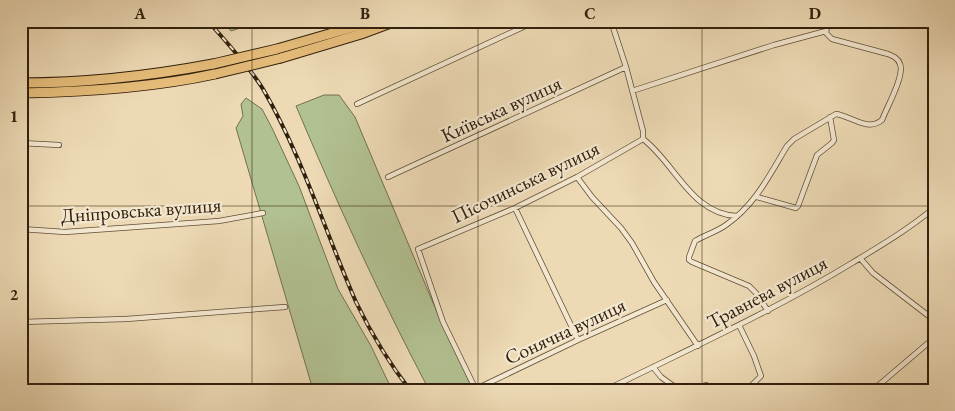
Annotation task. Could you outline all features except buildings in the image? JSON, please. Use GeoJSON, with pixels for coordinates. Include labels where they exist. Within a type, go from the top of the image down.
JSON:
{"type":"FeatureCollection","features":[{"type":"Feature","properties":{"kind":"highway"},"geometry":{"type":"LineString","coordinates":[[21,93],[101,91],[175,83],[215,74],[374,21]]}},
{"type":"Feature","properties":{"kind":"highway"},"geometry":{"type":"LineString","coordinates":[[21,83],[101,81],[173,72],[279,53],[361,34],[396,21]]}},
{"type":"Feature","properties":{"kind":"street"},"geometry":{"type":"LineString","coordinates":[[357,104],[536,21]]}},
{"type":"Feature","properties":{"kind":"street"},"geometry":{"type":"LineString","coordinates":[[612,21],[626,67],[643,138],[698,200],[720,213],[737,216]]}},
{"type":"Feature","properties":{"kind":"street"},"geometry":{"type":"LineString","coordinates":[[768,311],[756,292],[749,286],[692,262],[689,258],[695,241],[716,232],[743,213],[757,197],[787,146],[794,139],[836,114],[869,125],[880,121],[900,76],[899,62],[888,54],[836,42],[828,37],[826,31],[828,21]]}},
{"type":"Feature","properties":{"kind":"street"},"geometry":{"type":"LineString","coordinates":[[632,91],[774,45],[826,31]]}},
{"type":"Feature","properties":{"kind":"street","name":"Київська вулиця"},"geometry":{"type":"LineString","coordinates":[[388,177],[626,67]]}},
{"type":"Feature","properties":{"kind":"street"},"geometry":{"type":"LineString","coordinates":[[757,197],[796,208],[798,206],[817,155],[834,140],[830,117]]}},
{"type":"Feature","properties":{"kind":"street","name":"Пісочинська вулиця"},"geometry":{"type":"LineString","coordinates":[[476,390],[444,322],[418,249],[515,208],[577,176],[643,138]]}},
{"type":"Feature","properties":{"kind":"street"},"geometry":{"type":"LineString","coordinates":[[21,143],[59,145]]}},
{"type":"Feature","properties":{"kind":"street"},"geometry":{"type":"LineString","coordinates":[[577,176],[592,197],[621,228],[698,346]]}},
{"type":"Feature","properties":{"kind":"street"},"geometry":{"type":"LineString","coordinates":[[515,208],[578,340]]}},
{"type":"Feature","properties":{"kind":"street","name":"Травнева вулиця"},"geometry":{"type":"LineString","coordinates":[[606,390],[698,346],[813,287],[915,224],[934,208]]}},
{"type":"Feature","properties":{"kind":"street","name":"Дніпровська вулиця"},"geometry":{"type":"LineString","coordinates":[[21,230],[65,232],[218,221],[263,213]]}},
{"type":"Feature","properties":{"kind":"street"},"geometry":{"type":"LineString","coordinates":[[860,258],[873,273],[934,320]]}},
{"type":"Feature","properties":{"kind":"street","name":"Сонячна вулиця"},"geometry":{"type":"LineString","coordinates":[[476,390],[578,340],[667,300]]}},
{"type":"Feature","properties":{"kind":"street"},"geometry":{"type":"LineString","coordinates":[[21,322],[126,320],[285,307]]}},
{"type":"Feature","properties":{"kind":"street"},"geometry":{"type":"LineString","coordinates":[[739,325],[761,376],[748,389]]}},
{"type":"Feature","properties":{"kind":"street"},"geometry":{"type":"LineString","coordinates":[[873,390],[934,338]]}},
{"type":"Feature","properties":{"kind":"street"},"geometry":{"type":"LineString","coordinates":[[653,367],[669,384],[679,390]]}},
{"type":"Feature","properties":{"kind":"street"},"geometry":{"type":"LineString","coordinates":[[666,390],[669,384]]}},
{"type":"Feature","properties":{"kind":"street"},"geometry":{"type":"LineString","coordinates":[[691,390],[701,385],[706,385],[717,390]]}},
{"type":"Feature","properties":{"kind":"green space"},"geometry":{"type":"Polygon","coordinates":[[[223,21],[261,21],[231,31],[223,21]]]}},
{"type":"Feature","properties":{"kind":"green space"},"geometry":{"type":"Polygon","coordinates":[[[324,95],[339,95],[355,117],[442,324],[474,390],[429,390],[393,320],[296,106],[324,95]]]}},
{"type":"Feature","properties":{"kind":"green space"},"geometry":{"type":"Polygon","coordinates":[[[246,98],[262,109],[272,128],[299,186],[338,289],[371,346],[392,390],[313,390],[236,128],[243,116],[241,104],[246,98]]]}},
{"type":"Feature","properties":{"kind":"railway"},"geometry":{"type":"LineString","coordinates":[[208,21],[257,80],[277,114],[301,167],[356,302],[381,348],[410,390]]}}]}
